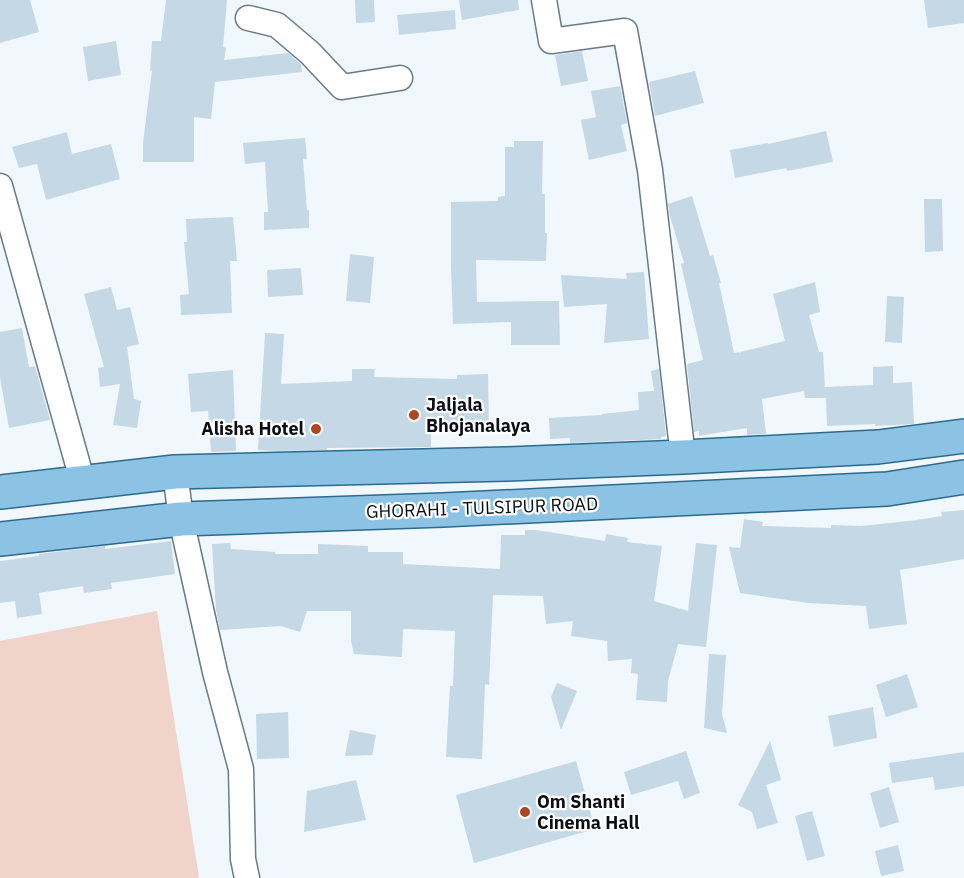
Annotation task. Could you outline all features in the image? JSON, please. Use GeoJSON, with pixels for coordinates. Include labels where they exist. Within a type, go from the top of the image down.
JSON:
{"type":"FeatureCollection","features":[{"type":"Feature","properties":{"kind":"main road"},"geometry":{"type":"LineString","coordinates":[[0,492],[175,472],[507,464],[683,457],[878,447],[964,436]]}},
{"type":"Feature","properties":{"kind":"main road","name":"GHORAHI - TULSIPUR ROAD"},"geometry":{"type":"LineString","coordinates":[[0,539],[181,519],[443,510],[887,489],[964,477]]}},
{"type":"Feature","properties":{"kind":"street"},"geometry":{"type":"LineString","coordinates":[[544,0],[550,41],[625,31],[650,170],[683,457]]}},
{"type":"Feature","properties":{"kind":"street"},"geometry":{"type":"LineString","coordinates":[[248,18],[277,25],[310,53],[342,87],[400,78]]}},
{"type":"Feature","properties":{"kind":"street"},"geometry":{"type":"LineString","coordinates":[[0,186],[83,483]]}},
{"type":"Feature","properties":{"kind":"street"},"geometry":{"type":"LineString","coordinates":[[175,472],[181,519],[215,672],[241,769],[243,859],[247,878]]}},
{"type":"Feature","properties":{"kind":"shaded area"},"geometry":{"type":"Polygon","coordinates":[[[157,611],[199,878],[0,878],[0,641],[157,611]]]}},
{"type":"Feature","properties":{"kind":"building"},"geometry":{"type":"Polygon","coordinates":[[[0,0],[30,0],[39,32],[0,43],[0,0]]]}},
{"type":"Feature","properties":{"kind":"building"},"geometry":{"type":"Polygon","coordinates":[[[166,0],[227,0],[224,60],[288,53],[301,64],[302,72],[215,82],[211,119],[194,117],[194,162],[143,162],[143,143],[152,70],[150,71],[152,41],[161,41],[166,0]]]}},
{"type":"Feature","properties":{"kind":"building"},"geometry":{"type":"Polygon","coordinates":[[[355,0],[374,0],[375,22],[356,23],[355,0]]]}},
{"type":"Feature","properties":{"kind":"building"},"geometry":{"type":"Polygon","coordinates":[[[459,0],[518,0],[519,10],[462,20],[459,0]]]}},
{"type":"Feature","properties":{"kind":"building"},"geometry":{"type":"Polygon","coordinates":[[[924,0],[964,0],[964,23],[928,28],[924,0]]]}},
{"type":"Feature","properties":{"kind":"building"},"geometry":{"type":"Polygon","coordinates":[[[455,10],[456,29],[399,35],[397,15],[455,10]]]}},
{"type":"Feature","properties":{"kind":"building"},"geometry":{"type":"Polygon","coordinates":[[[116,41],[121,75],[88,81],[83,47],[116,41]]]}},
{"type":"Feature","properties":{"kind":"building"},"geometry":{"type":"Polygon","coordinates":[[[582,51],[588,81],[561,86],[555,55],[582,51]]]}},
{"type":"Feature","properties":{"kind":"building"},"geometry":{"type":"Polygon","coordinates":[[[695,71],[704,103],[655,116],[649,82],[695,71]]]}},
{"type":"Feature","properties":{"kind":"building"},"geometry":{"type":"Polygon","coordinates":[[[620,86],[627,123],[621,125],[627,151],[589,160],[581,120],[596,117],[591,91],[620,86]]]}},
{"type":"Feature","properties":{"kind":"building"},"geometry":{"type":"Polygon","coordinates":[[[826,131],[833,162],[735,178],[730,150],[826,131]]]}},
{"type":"Feature","properties":{"kind":"building"},"geometry":{"type":"Polygon","coordinates":[[[67,132],[72,154],[111,144],[120,179],[46,200],[37,164],[19,168],[12,147],[67,132]]]}},
{"type":"Feature","properties":{"kind":"building"},"geometry":{"type":"Polygon","coordinates":[[[305,138],[307,159],[303,159],[309,228],[264,230],[264,212],[268,212],[265,162],[245,164],[243,143],[305,138]]]}},
{"type":"Feature","properties":{"kind":"building"},"geometry":{"type":"Polygon","coordinates":[[[514,141],[543,141],[542,194],[545,194],[546,261],[476,260],[477,302],[559,301],[560,345],[511,345],[511,322],[453,324],[451,202],[498,201],[498,197],[505,196],[505,147],[514,147],[514,141]]]}},
{"type":"Feature","properties":{"kind":"building"},"geometry":{"type":"Polygon","coordinates":[[[692,196],[710,256],[713,255],[721,283],[719,283],[734,353],[739,352],[740,354],[740,352],[785,341],[773,294],[815,282],[820,312],[809,315],[819,352],[823,352],[825,390],[825,387],[873,385],[873,367],[893,366],[893,383],[912,382],[914,424],[827,426],[826,398],[805,398],[804,391],[762,399],[766,434],[747,435],[747,428],[699,436],[699,431],[694,432],[687,364],[703,360],[681,264],[684,263],[668,204],[692,196]]]}},
{"type":"Feature","properties":{"kind":"building"},"geometry":{"type":"Polygon","coordinates":[[[924,199],[942,199],[943,251],[925,252],[924,199]]]}},
{"type":"Feature","properties":{"kind":"building"},"geometry":{"type":"Polygon","coordinates":[[[233,217],[237,261],[230,261],[232,313],[181,315],[180,295],[189,294],[184,242],[187,242],[186,219],[233,217]]]}},
{"type":"Feature","properties":{"kind":"building"},"geometry":{"type":"Polygon","coordinates":[[[350,254],[374,257],[370,303],[346,301],[350,254]]]}},
{"type":"Feature","properties":{"kind":"building"},"geometry":{"type":"Polygon","coordinates":[[[301,268],[303,295],[268,297],[267,270],[301,268]]]}},
{"type":"Feature","properties":{"kind":"building"},"geometry":{"type":"Polygon","coordinates":[[[644,272],[649,339],[604,343],[607,304],[564,307],[561,275],[627,279],[626,273],[644,272]]]}},
{"type":"Feature","properties":{"kind":"building"},"geometry":{"type":"Polygon","coordinates":[[[111,287],[117,310],[130,307],[139,344],[127,347],[134,399],[141,401],[137,428],[113,425],[120,384],[100,387],[98,368],[104,367],[84,294],[111,287]]]}},
{"type":"Feature","properties":{"kind":"building"},"geometry":{"type":"Polygon","coordinates":[[[887,296],[904,297],[902,343],[885,342],[887,296]]]}},
{"type":"Feature","properties":{"kind":"building"},"geometry":{"type":"Polygon","coordinates":[[[22,328],[29,367],[35,366],[50,420],[9,428],[0,378],[0,332],[22,328]]]}},
{"type":"Feature","properties":{"kind":"building"},"geometry":{"type":"Polygon","coordinates":[[[265,333],[284,334],[281,384],[352,381],[352,369],[375,369],[374,377],[457,379],[457,375],[488,374],[489,429],[431,429],[431,447],[258,450],[265,333]]]}},
{"type":"Feature","properties":{"kind":"building"},"geometry":{"type":"Polygon","coordinates":[[[659,369],[666,436],[661,439],[570,443],[570,438],[550,439],[549,418],[639,410],[638,392],[654,391],[651,371],[659,369]]]}},
{"type":"Feature","properties":{"kind":"building"},"geometry":{"type":"Polygon","coordinates":[[[233,370],[236,451],[211,452],[208,411],[191,412],[188,374],[233,370]]]}},
{"type":"Feature","properties":{"kind":"building"},"geometry":{"type":"Polygon","coordinates":[[[964,510],[964,559],[900,570],[907,624],[869,629],[866,606],[808,603],[740,593],[729,547],[740,548],[744,519],[763,522],[762,526],[831,528],[831,525],[862,526],[917,520],[942,516],[941,512],[964,510]]]}},
{"type":"Feature","properties":{"kind":"building"},"geometry":{"type":"Polygon","coordinates":[[[525,530],[605,541],[606,534],[628,538],[627,542],[662,546],[654,601],[688,611],[696,543],[717,545],[706,647],[678,644],[668,681],[667,702],[636,700],[638,674],[631,673],[632,659],[608,661],[607,641],[571,636],[573,621],[546,624],[543,596],[493,595],[489,685],[485,684],[482,759],[446,757],[450,686],[453,686],[455,631],[403,629],[402,657],[354,654],[351,641],[351,611],[307,611],[300,632],[281,626],[220,630],[216,610],[212,544],[230,543],[231,549],[275,552],[275,554],[318,554],[318,544],[368,546],[368,552],[403,552],[403,564],[500,569],[501,535],[525,535],[525,530]]]}},
{"type":"Feature","properties":{"kind":"building"},"geometry":{"type":"Polygon","coordinates":[[[171,541],[175,574],[111,583],[112,589],[84,593],[83,586],[39,593],[42,614],[17,618],[15,601],[0,603],[0,561],[105,546],[105,549],[171,541]]]}},
{"type":"Feature","properties":{"kind":"building"},"geometry":{"type":"Polygon","coordinates":[[[709,654],[726,655],[722,714],[727,733],[704,728],[709,654]]]}},
{"type":"Feature","properties":{"kind":"building"},"geometry":{"type":"Polygon","coordinates":[[[907,674],[918,707],[886,717],[876,685],[907,674]]]}},
{"type":"Feature","properties":{"kind":"building"},"geometry":{"type":"Polygon","coordinates":[[[557,683],[577,691],[561,730],[551,697],[557,683]]]}},
{"type":"Feature","properties":{"kind":"building"},"geometry":{"type":"Polygon","coordinates":[[[873,707],[877,738],[834,747],[828,716],[873,707]]]}},
{"type":"Feature","properties":{"kind":"building"},"geometry":{"type":"Polygon","coordinates":[[[288,712],[289,758],[257,759],[256,714],[288,712]]]}},
{"type":"Feature","properties":{"kind":"building"},"geometry":{"type":"Polygon","coordinates":[[[350,730],[376,735],[372,755],[345,756],[350,730]]]}},
{"type":"Feature","properties":{"kind":"building"},"geometry":{"type":"Polygon","coordinates":[[[770,741],[781,780],[766,785],[778,823],[757,829],[752,812],[738,805],[770,741]]]}},
{"type":"Feature","properties":{"kind":"building"},"geometry":{"type":"Polygon","coordinates":[[[686,751],[700,793],[684,799],[678,781],[631,795],[624,772],[686,751]]]}},
{"type":"Feature","properties":{"kind":"building"},"geometry":{"type":"Polygon","coordinates":[[[964,752],[964,786],[935,790],[933,777],[892,783],[889,763],[964,752]]]}},
{"type":"Feature","properties":{"kind":"building","name":"Om Shanti Cinema Hall"},"geometry":{"type":"Polygon","coordinates":[[[576,761],[595,829],[474,863],[456,795],[576,761]]]}},
{"type":"Feature","properties":{"kind":"building"},"geometry":{"type":"Polygon","coordinates":[[[356,780],[366,820],[304,832],[307,791],[356,780]]]}},
{"type":"Feature","properties":{"kind":"building"},"geometry":{"type":"Polygon","coordinates":[[[889,787],[899,822],[880,828],[870,793],[889,787]]]}},
{"type":"Feature","properties":{"kind":"building"},"geometry":{"type":"Polygon","coordinates":[[[812,811],[825,856],[807,861],[795,816],[812,811]]]}},
{"type":"Feature","properties":{"kind":"building"},"geometry":{"type":"Polygon","coordinates":[[[898,845],[904,871],[881,876],[875,851],[898,845]]]}},
{"type":"Feature","properties":{"kind":"place","name":"Jaljala Bhojanalaya"},"geometry":{"type":"Point","coordinates":[414,415]}},
{"type":"Feature","properties":{"kind":"place","name":"Alisha Hotel"},"geometry":{"type":"Point","coordinates":[316,429]}},
{"type":"Feature","properties":{"kind":"place","name":"Om Shanti Cinema Hall"},"geometry":{"type":"Point","coordinates":[525,812]}}]}
